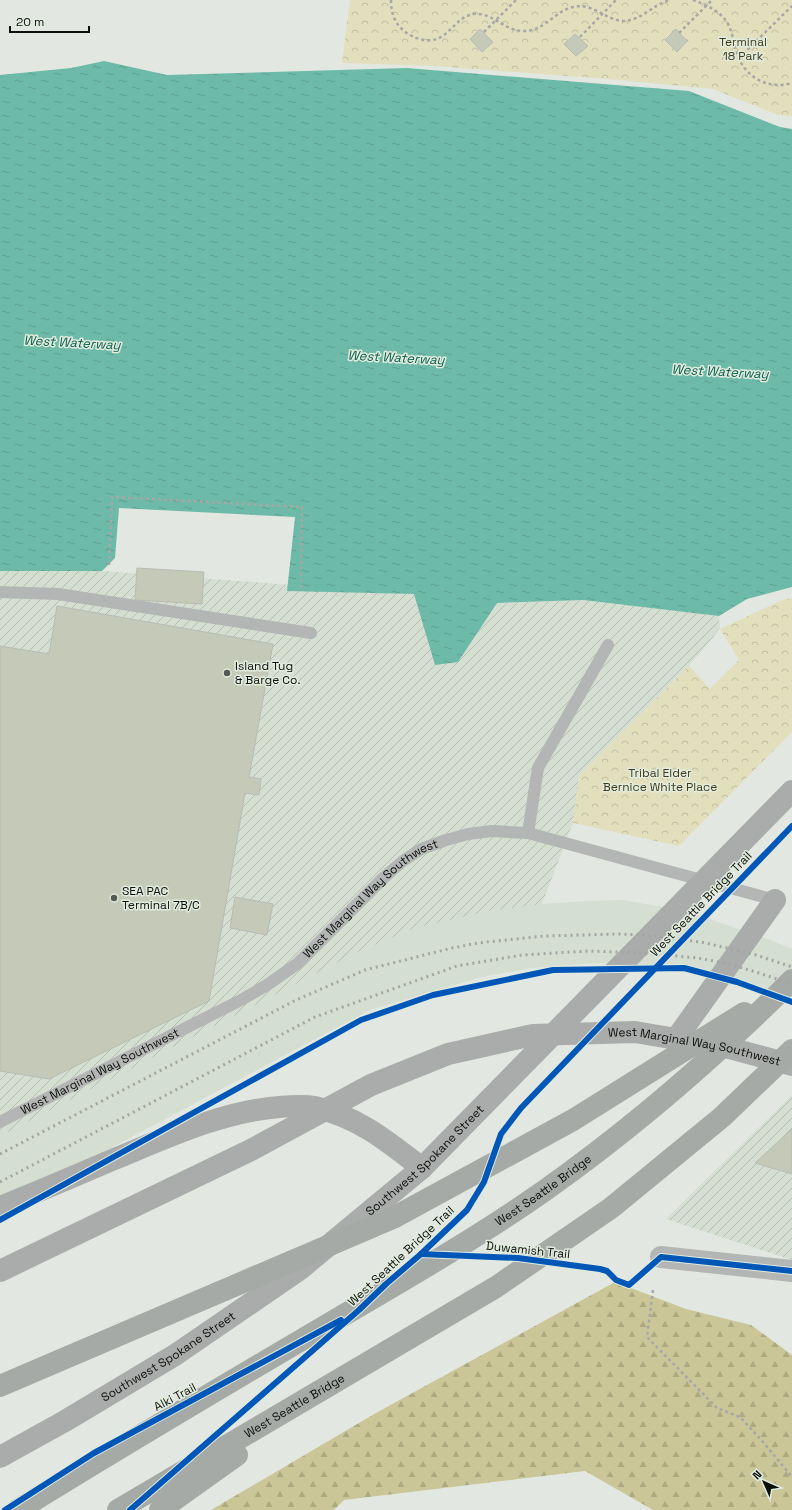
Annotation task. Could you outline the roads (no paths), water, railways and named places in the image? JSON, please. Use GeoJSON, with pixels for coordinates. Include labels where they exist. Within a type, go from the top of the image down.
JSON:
{"type":"FeatureCollection","features":[{"type":"Feature","properties":{"kind":"highway"},"geometry":{"type":"LineString","coordinates":[[0,1386],[393,1218],[573,1120],[788,984]]}},
{"type":"Feature","properties":{"kind":"highway","name":"West Seattle Bridge"},"geometry":{"type":"LineString","coordinates":[[18,1510],[140,1435],[486,1230],[545,1190],[630,1127],[706,1062],[788,984]]}},
{"type":"Feature","properties":{"kind":"highway","name":"West Seattle Bridge"},"geometry":{"type":"LineString","coordinates":[[118,1510],[496,1287],[611,1208],[722,1117],[792,1050]]}},
{"type":"Feature","properties":{"kind":"highway"},"geometry":{"type":"LineString","coordinates":[[160,1510],[362,1366]]}},
{"type":"Feature","properties":{"kind":"main road","name":"Southwest Spokane Street"},"geometry":{"type":"LineString","coordinates":[[0,1457],[65,1421],[175,1355],[299,1270],[422,1168],[792,791]]}},
{"type":"Feature","properties":{"kind":"main road"},"geometry":{"type":"LineString","coordinates":[[676,1039],[775,900]]}},
{"type":"Feature","properties":{"kind":"main road","name":"West Marginal Way Southwest"},"geometry":{"type":"LineString","coordinates":[[0,1271],[251,1150],[371,1085],[448,1054],[533,1035],[635,1032],[730,1048],[792,1065]]}},
{"type":"Feature","properties":{"kind":"main road"},"geometry":{"type":"LineString","coordinates":[[0,1207],[154,1142],[208,1122],[239,1113],[264,1108],[292,1106],[314,1107],[332,1112],[361,1124],[375,1132],[422,1168]]}},
{"type":"Feature","properties":{"kind":"street"},"geometry":{"type":"LineString","coordinates":[[661,1257],[792,1271]]}},
{"type":"Feature","properties":{"kind":"lane"},"geometry":{"type":"LineString","coordinates":[[0,592],[58,594],[311,633]]}},
{"type":"Feature","properties":{"kind":"lane"},"geometry":{"type":"LineString","coordinates":[[528,833],[538,768],[608,645]]}},
{"type":"Feature","properties":{"kind":"lane","name":"West Marginal Way Southwest"},"geometry":{"type":"LineString","coordinates":[[0,1122],[241,1000],[267,985],[297,964],[383,878],[403,861],[421,849],[446,840],[468,834],[492,831],[528,833],[775,900]]}},
{"type":"Feature","properties":{"kind":"water","name":"West Waterway"},"geometry":{"type":"Polygon","coordinates":[[[104,61],[167,75],[407,68],[689,91],[780,127],[792,129],[792,587],[747,599],[719,616],[583,600],[497,603],[458,662],[435,665],[414,594],[287,591],[295,517],[119,508],[115,558],[102,571],[0,571],[0,75],[71,68],[104,61]]]}},
{"type":"Feature","properties":{"kind":"railway"},"geometry":{"type":"LineString","coordinates":[[0,1154],[296,1000],[365,970],[452,948],[478,943],[544,936],[618,934],[643,935],[701,942],[753,954],[792,967]]}},
{"type":"Feature","properties":{"kind":"railway"},"geometry":{"type":"LineString","coordinates":[[0,1182],[315,1017],[457,966],[522,955],[588,951],[644,953],[698,958],[729,964],[792,984]]}},
{"type":"Feature","properties":{"kind":"place","name":"Island Tug & Barge Co."},"geometry":{"type":"Point","coordinates":[227,673]}},
{"type":"Feature","properties":{"kind":"place","name":"SEA PAC Terminal 7B/C"},"geometry":{"type":"Point","coordinates":[114,898]}},
{"type":"Feature","properties":{"kind":"park label","name":"Terminal 18 Park"},"geometry":{"type":"Point","coordinates":[743,49]}},
{"type":"Feature","properties":{"kind":"park label","name":"Tribal Elder Bernice White Place"},"geometry":{"type":"Point","coordinates":[660,780]}}]}
